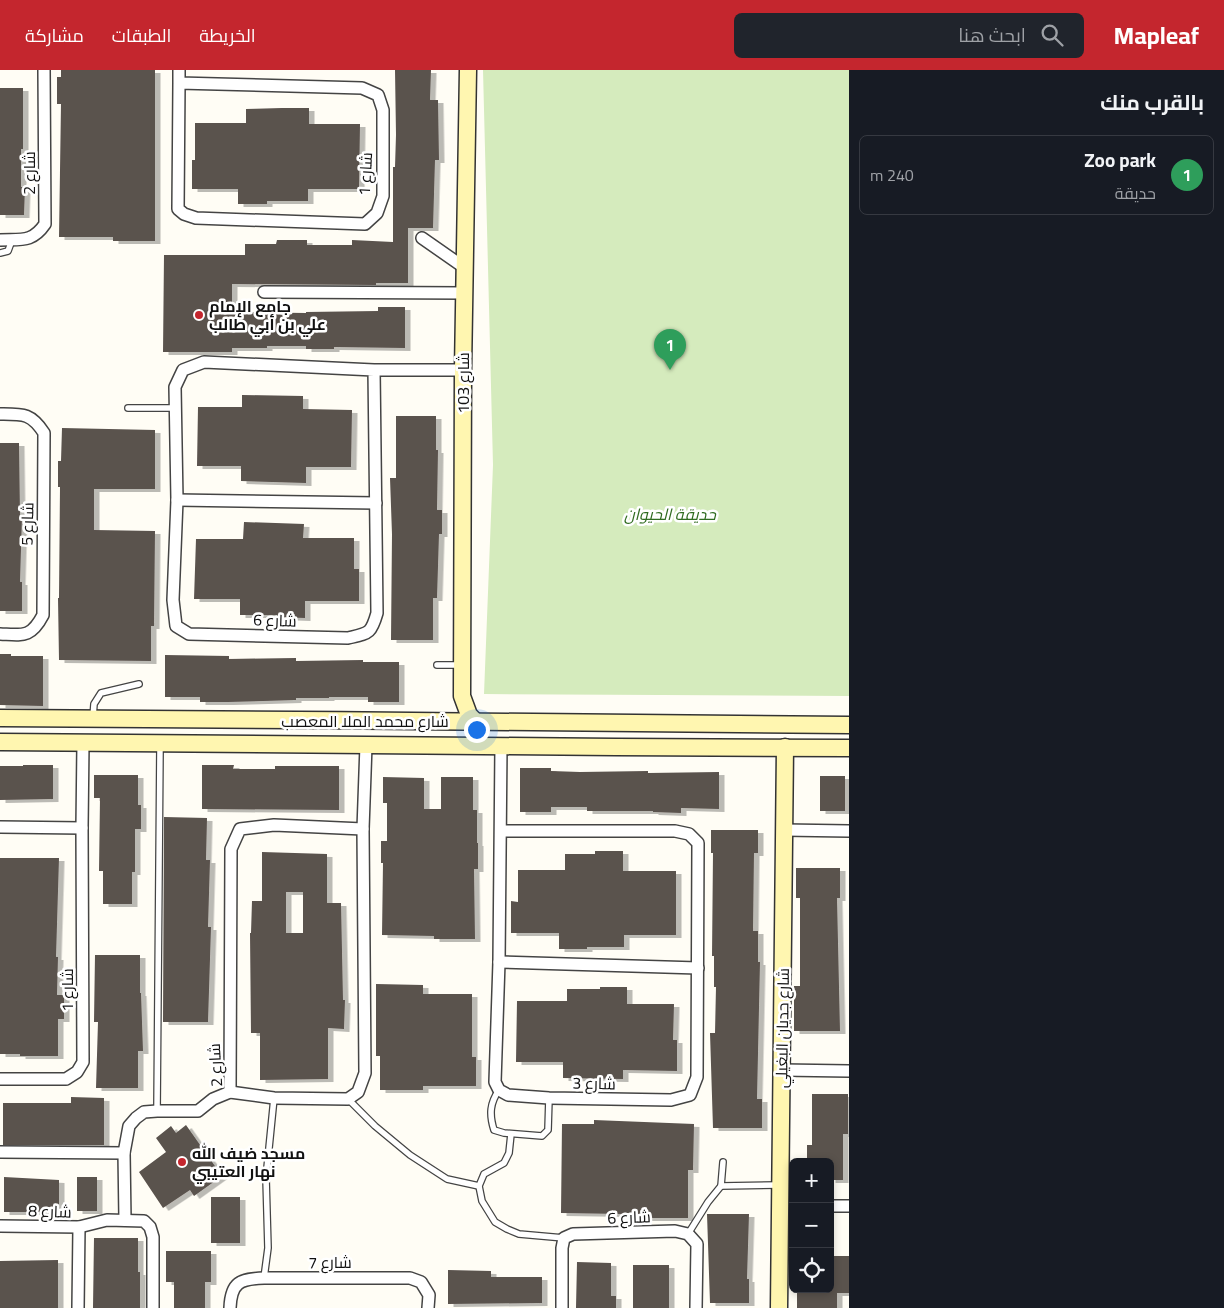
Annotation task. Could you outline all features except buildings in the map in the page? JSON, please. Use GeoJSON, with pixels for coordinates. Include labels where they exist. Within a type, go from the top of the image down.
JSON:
{"type":"FeatureCollection","features":[{"type":"Feature","properties":{"kind":"street","name":"شارع 2"},"geometry":{"type":"LineString","coordinates":[[0,240],[30,239],[39,233],[45,224],[44,70]]}},
{"type":"Feature","properties":{"kind":"street","name":"شارع 1"},"geometry":{"type":"LineString","coordinates":[[179,70],[178,208],[184,214],[196,218],[365,224],[377,213],[383,196],[383,110],[378,95],[362,88],[179,83]]}},
{"type":"Feature","properties":{"kind":"street","name":"شارع 103"},"geometry":{"type":"LineString","coordinates":[[468,70],[463,370],[462,696],[469,715],[475,721]]}},
{"type":"Feature","properties":{"kind":"street"},"geometry":{"type":"LineString","coordinates":[[422,238],[465,268]]}},
{"type":"Feature","properties":{"kind":"street"},"geometry":{"type":"LineString","coordinates":[[264,292],[464,293]]}},
{"type":"Feature","properties":{"kind":"street","name":"شارع 6"},"geometry":{"type":"LineString","coordinates":[[374,370],[377,613],[373,629],[365,634],[348,638],[189,634],[176,626],[173,600],[177,500],[175,387],[183,370],[204,362],[374,370],[463,370]]}},
{"type":"Feature","properties":{"kind":"street","name":"شارع 5"},"geometry":{"type":"LineString","coordinates":[[0,414],[21,414],[36,420],[44,433],[43,616],[36,627],[24,635],[0,634]]}},
{"type":"Feature","properties":{"kind":"street"},"geometry":{"type":"LineString","coordinates":[[177,500],[376,503]]}},
{"type":"Feature","properties":{"kind":"street","name":"شارع 103"},"geometry":{"type":"LineString","coordinates":[[447,721],[455,714],[462,696]]}},
{"type":"Feature","properties":{"kind":"street","name":"شارع محمد الملا المعصب"},"geometry":{"type":"LineString","coordinates":[[0,718],[655,721],[849,725]]}},
{"type":"Feature","properties":{"kind":"street"},"geometry":{"type":"LineString","coordinates":[[159,720],[167,722],[172,729],[171,738],[162,744]]}},
{"type":"Feature","properties":{"kind":"street"},"geometry":{"type":"LineString","coordinates":[[616,748],[623,743],[626,736],[625,728],[620,721]]}},
{"type":"Feature","properties":{"kind":"street"},"geometry":{"type":"LineString","coordinates":[[649,748],[645,741],[645,733],[655,721]]}},
{"type":"Feature","properties":{"kind":"street","name":"شارع محمد الملا المعصب"},"geometry":{"type":"LineString","coordinates":[[0,742],[616,748],[849,748]]}},
{"type":"Feature","properties":{"kind":"street","name":"شارع 1"},"geometry":{"type":"LineString","coordinates":[[0,1078],[66,1078],[76,1072],[83,1062],[83,743]]}},
{"type":"Feature","properties":{"kind":"street"},"geometry":{"type":"LineString","coordinates":[[348,1099],[358,1092],[365,1073],[363,829],[366,745]]}},
{"type":"Feature","properties":{"kind":"street"},"geometry":{"type":"LineString","coordinates":[[499,1090],[495,1082],[499,962],[501,746]]}},
{"type":"Feature","properties":{"kind":"street","name":"شارع جديان البغيلي"},"geometry":{"type":"LineString","coordinates":[[779,1308],[787,1207],[781,1185],[785,747]]}},
{"type":"Feature","properties":{"kind":"street","name":"شارع 2"},"geometry":{"type":"LineString","coordinates":[[348,1099],[274,1098],[230,1092],[231,849],[240,829],[274,825],[363,829]]}},
{"type":"Feature","properties":{"kind":"street"},"geometry":{"type":"LineString","coordinates":[[0,827],[82,828]]}},
{"type":"Feature","properties":{"kind":"street"},"geometry":{"type":"LineString","coordinates":[[784,830],[849,831]]}},
{"type":"Feature","properties":{"kind":"street","name":"شارع 3"},"geometry":{"type":"LineString","coordinates":[[499,1090],[508,1095],[549,1098],[671,1100],[690,1095],[697,1077],[698,968],[698,843],[689,834],[675,831],[501,831]]}},
{"type":"Feature","properties":{"kind":"street"},"geometry":{"type":"LineString","coordinates":[[499,962],[698,968]]}},
{"type":"Feature","properties":{"kind":"street"},"geometry":{"type":"LineString","coordinates":[[782,1070],[849,1071]]}},
{"type":"Feature","properties":{"kind":"street"},"geometry":{"type":"LineString","coordinates":[[126,1220],[124,1153],[129,1126],[144,1112],[198,1111],[213,1099],[230,1092]]}},
{"type":"Feature","properties":{"kind":"street"},"geometry":{"type":"LineString","coordinates":[[0,1152],[124,1153]]}},
{"type":"Feature","properties":{"kind":"street"},"geometry":{"type":"LineString","coordinates":[[834,1206],[849,1206]]}},
{"type":"Feature","properties":{"kind":"street"},"geometry":{"type":"LineString","coordinates":[[79,1227],[106,1220],[144,1221],[150,1227],[152,1237],[153,1308]]}},
{"type":"Feature","properties":{"kind":"street","name":"شارع 8"},"geometry":{"type":"LineString","coordinates":[[0,1226],[79,1227],[78,1308]]}},
{"type":"Feature","properties":{"kind":"street","name":"شارع 6"},"geometry":{"type":"LineString","coordinates":[[564,1238],[573,1234],[675,1232],[688,1234]]}},
{"type":"Feature","properties":{"kind":"street"},"geometry":{"type":"LineString","coordinates":[[688,1234],[697,1244],[696,1308]]}},
{"type":"Feature","properties":{"kind":"street"},"geometry":{"type":"LineString","coordinates":[[562,1308],[562,1248],[564,1238]]}},
{"type":"Feature","properties":{"kind":"street","name":"شارع 7"},"geometry":{"type":"LineString","coordinates":[[230,1308],[231,1296],[236,1284],[246,1278],[410,1278],[421,1282],[429,1295],[428,1308]]}},
{"type":"Feature","properties":{"kind":"lane"},"geometry":{"type":"LineString","coordinates":[[0,253],[8,251],[12,240]]}},
{"type":"Feature","properties":{"kind":"lane"},"geometry":{"type":"LineString","coordinates":[[128,408],[175,408]]}},
{"type":"Feature","properties":{"kind":"lane"},"geometry":{"type":"LineString","coordinates":[[437,665],[462,665]]}},
{"type":"Feature","properties":{"kind":"lane"},"geometry":{"type":"LineString","coordinates":[[93,719],[94,704],[101,693],[139,684]]}},
{"type":"Feature","properties":{"kind":"lane"},"geometry":{"type":"LineString","coordinates":[[157,1111],[162,744]]}},
{"type":"Feature","properties":{"kind":"lane"},"geometry":{"type":"LineString","coordinates":[[499,1090],[492,1101],[492,1122],[494,1130],[510,1134],[542,1136],[548,1130],[549,1098]]}},
{"type":"Feature","properties":{"kind":"lane"},"geometry":{"type":"LineString","coordinates":[[264,1278],[268,1248],[266,1178],[274,1098]]}},
{"type":"Feature","properties":{"kind":"lane"},"geometry":{"type":"LineString","coordinates":[[348,1099],[374,1126],[410,1155],[447,1179],[479,1186]]}},
{"type":"Feature","properties":{"kind":"lane"},"geometry":{"type":"LineString","coordinates":[[510,1134],[509,1153],[504,1163],[484,1174],[479,1186],[482,1201],[496,1222],[507,1229],[519,1234],[564,1238]]}},
{"type":"Feature","properties":{"kind":"lane"},"geometry":{"type":"LineString","coordinates":[[688,1234],[708,1202],[722,1186],[723,1162]]}},
{"type":"Feature","properties":{"kind":"lane"},"geometry":{"type":"LineString","coordinates":[[722,1186],[781,1185]]}},
{"type":"Feature","properties":{"kind":"green space","name":"حديقة الحيوان"},"geometry":{"type":"Polygon","coordinates":[[[483,70],[849,70],[849,696],[484,694],[493,465],[483,70]]]}},
{"type":"Feature","properties":{"kind":"place","name":"جامع الإمام علي بن أبي طالب"},"geometry":{"type":"Point","coordinates":[199,315]}},
{"type":"Feature","properties":{"kind":"place","name":"Zoo park"},"geometry":{"type":"Point","coordinates":[670,370]}},
{"type":"Feature","properties":{"kind":"place","name":"مسجد ضيف الله نهار العتيبي"},"geometry":{"type":"Point","coordinates":[182,1162]}}]}
